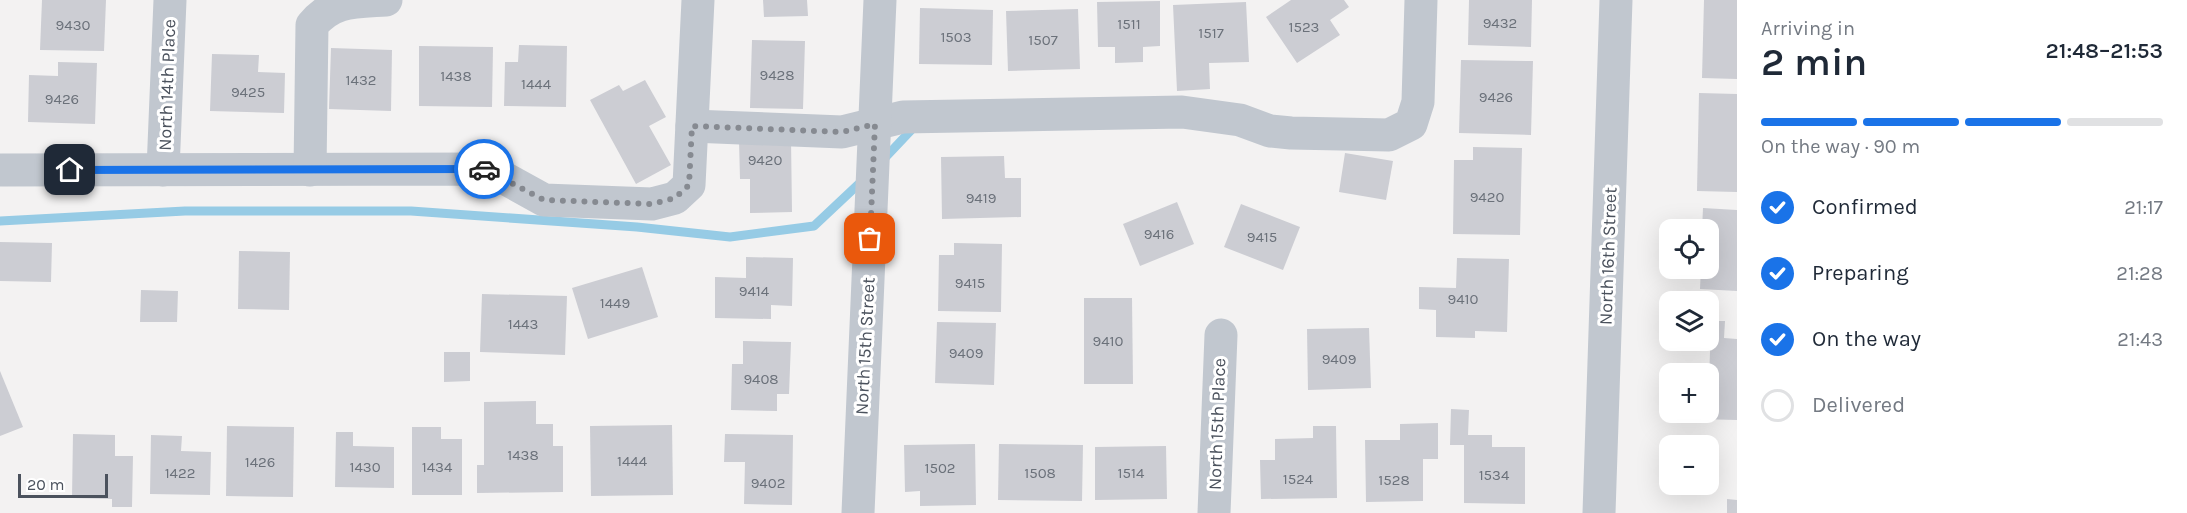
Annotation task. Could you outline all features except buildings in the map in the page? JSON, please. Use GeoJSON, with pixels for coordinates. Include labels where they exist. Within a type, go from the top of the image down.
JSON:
{"type":"FeatureCollection","features":[{"type":"Feature","properties":{"kind":"street","name":"North 14th Place"},"geometry":{"type":"LineString","coordinates":[[163,170],[170,0]]}},
{"type":"Feature","properties":{"kind":"street"},"geometry":{"type":"LineString","coordinates":[[310,170],[312,25],[323,10],[337,3],[386,0]]}},
{"type":"Feature","properties":{"kind":"street"},"geometry":{"type":"LineString","coordinates":[[0,170],[488,169],[544,200],[652,204],[675,198],[689,185],[698,0]]}},
{"type":"Feature","properties":{"kind":"street","name":"North 15th Street"},"geometry":{"type":"LineString","coordinates":[[858,513],[880,0]]}},
{"type":"Feature","properties":{"kind":"street"},"geometry":{"type":"LineString","coordinates":[[692,126],[842,132],[903,117],[1182,112],[1240,120],[1270,131],[1389,135],[1411,124],[1418,102],[1421,0]]}},
{"type":"Feature","properties":{"kind":"street","name":"North 16th Street"},"geometry":{"type":"LineString","coordinates":[[1599,513],[1616,0]]}},
{"type":"Feature","properties":{"kind":"street","name":"North 15th Place"},"geometry":{"type":"LineString","coordinates":[[1214,513],[1221,335]]}},
{"type":"Feature","properties":{"kind":"waterway"},"geometry":{"type":"LineString","coordinates":[[882,161],[916,125]]}},
{"type":"Feature","properties":{"kind":"waterway"},"geometry":{"type":"LineString","coordinates":[[0,221],[185,211],[411,211],[637,227],[730,237],[814,226],[864,179]]}},
{"type":"Feature","properties":{"kind":"way so far"},"geometry":{"type":"LineString","coordinates":[[484,169],[488,169],[544,200],[652,204],[675,198],[689,185],[692,126],[842,132],[875,124],[870,239]]}},
{"type":"Feature","properties":{"kind":"route"},"geometry":{"type":"LineString","coordinates":[[70,170],[484,169]]}}]}
